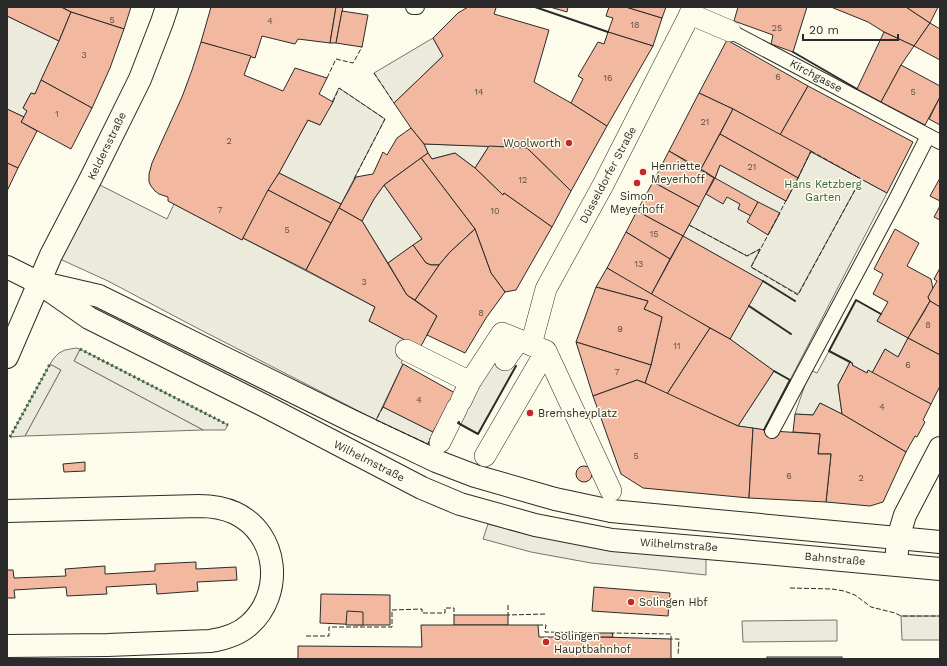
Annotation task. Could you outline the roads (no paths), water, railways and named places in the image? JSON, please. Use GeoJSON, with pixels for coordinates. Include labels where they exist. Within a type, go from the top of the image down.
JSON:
{"type":"FeatureCollection","features":[{"type":"Feature","properties":{"kind":"street","name":"Keldersstraße"},"geometry":{"type":"LineString","coordinates":[[7,357],[51,255],[140,79],[162,22],[166,7]]}},
{"type":"Feature","properties":{"kind":"street","name":"Kirchgasse"},"geometry":{"type":"LineString","coordinates":[[691,10],[730,31]]}},
{"type":"Feature","properties":{"kind":"street","name":"Düsseldorfer Straße"},"geometry":{"type":"LineString","coordinates":[[485,456],[532,346],[546,290],[603,185],[691,10]]}},
{"type":"Feature","properties":{"kind":"street","name":"Wilhelmstraße"},"geometry":{"type":"LineString","coordinates":[[7,267],[39,283],[89,318],[263,405],[422,488],[460,504],[535,525],[612,540],[731,550]]}},
{"type":"Feature","properties":{"kind":"street","name":"Wilhelmstraße"},"geometry":{"type":"LineString","coordinates":[[39,283],[99,296],[350,420],[436,461],[475,476],[555,499],[611,511],[898,538]]}},
{"type":"Feature","properties":{"kind":"street"},"geometry":{"type":"LineString","coordinates":[[440,442],[470,382],[502,333],[532,346],[611,491]]}},
{"type":"Feature","properties":{"kind":"street","name":"Düsseldorfer Straße"},"geometry":{"type":"LineString","coordinates":[[505,360],[532,346]]}},
{"type":"Feature","properties":{"kind":"street"},"geometry":{"type":"LineString","coordinates":[[406,350],[470,382]]}},
{"type":"Feature","properties":{"kind":"street"},"geometry":{"type":"LineString","coordinates":[[896,564],[898,538],[904,515],[940,448]]}},
{"type":"Feature","properties":{"kind":"street"},"geometry":{"type":"LineString","coordinates":[[7,511],[199,506],[210,506],[223,509],[236,513],[246,520],[266,544],[271,557],[272,584],[266,603],[259,614],[239,633],[222,640],[210,642],[108,645],[7,646]]}},
{"type":"Feature","properties":{"kind":"street"},"geometry":{"type":"LineString","coordinates":[[898,538],[940,542]]}},
{"type":"Feature","properties":{"kind":"street","name":"Bahnstraße"},"geometry":{"type":"LineString","coordinates":[[731,550],[940,569]]}},
{"type":"Feature","properties":{"kind":"lane","name":"Kirchgasse"},"geometry":{"type":"LineString","coordinates":[[730,31],[934,139]]}},
{"type":"Feature","properties":{"kind":"lane"},"geometry":{"type":"LineString","coordinates":[[772,431],[891,208],[934,139]]}},
{"type":"Feature","properties":{"kind":"place","name":"Woolworth"},"geometry":{"type":"Point","coordinates":[569,143]}},
{"type":"Feature","properties":{"kind":"place","name":"Henriette Meyerhoff"},"geometry":{"type":"Point","coordinates":[643,172]}},
{"type":"Feature","properties":{"kind":"place","name":"Simon Meyerhoff"},"geometry":{"type":"Point","coordinates":[637,183]}},
{"type":"Feature","properties":{"kind":"place","name":"Bremsheyplatz"},"geometry":{"type":"Point","coordinates":[530,413]}},
{"type":"Feature","properties":{"kind":"place","name":"Solingen Hbf"},"geometry":{"type":"Point","coordinates":[631,602]}},
{"type":"Feature","properties":{"kind":"place","name":"Solingen Hauptbahnhof"},"geometry":{"type":"Point","coordinates":[546,642]}},
{"type":"Feature","properties":{"kind":"park label","name":"Hans Ketzberg Garten"},"geometry":{"type":"Point","coordinates":[823,190]}}]}
